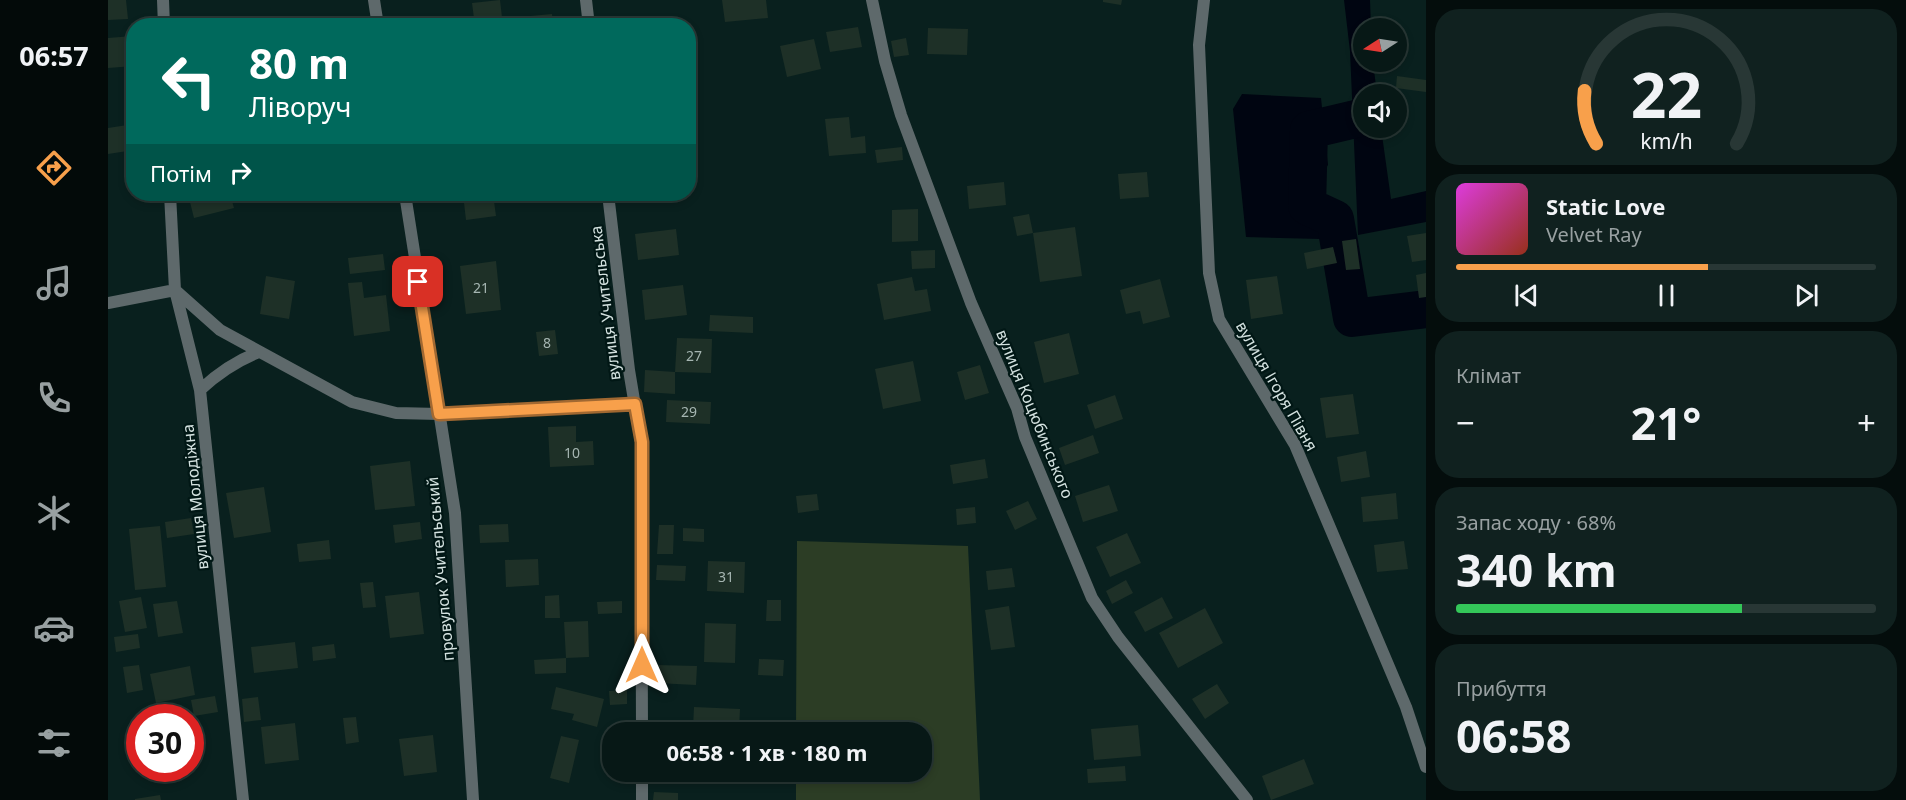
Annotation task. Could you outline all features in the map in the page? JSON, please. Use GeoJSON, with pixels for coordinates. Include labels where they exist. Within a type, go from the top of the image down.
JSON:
{"type":"FeatureCollection","features":[{"type":"Feature","properties":{"kind":"street"},"geometry":{"type":"LineString","coordinates":[[163,0],[164,18]]}},
{"type":"Feature","properties":{"kind":"street"},"geometry":{"type":"LineString","coordinates":[[374,0],[377,18]]}},
{"type":"Feature","properties":{"kind":"street"},"geometry":{"type":"LineString","coordinates":[[586,0],[588,18]]}},
{"type":"Feature","properties":{"kind":"street","name":"вулиця Коцюбинського"},"geometry":{"type":"LineString","coordinates":[[872,0],[885,61],[901,115],[971,303],[1017,408],[1025,436],[1092,598],[1118,637],[1247,800]]}},
{"type":"Feature","properties":{"kind":"street","name":"вулиця Ігоря Півня"},"geometry":{"type":"LineString","coordinates":[[1204,0],[1199,45],[1209,273],[1219,319],[1295,445],[1406,707],[1426,767]]}},
{"type":"Feature","properties":{"kind":"street","name":"вулиця Молодіжна"},"geometry":{"type":"LineString","coordinates":[[170,201],[175,290],[200,390],[243,800]]}},
{"type":"Feature","properties":{"kind":"street","name":"провулок Учительський"},"geometry":{"type":"LineString","coordinates":[[406,201],[455,513],[473,800]]}},
{"type":"Feature","properties":{"kind":"street","name":"вулиця Учительська"},"geometry":{"type":"LineString","coordinates":[[609,201],[629,370],[642,442],[642,722]]}},
{"type":"Feature","properties":{"kind":"street"},"geometry":{"type":"LineString","coordinates":[[108,303],[175,290],[220,330],[352,402],[396,413],[439,414]]}},
{"type":"Feature","properties":{"kind":"street"},"geometry":{"type":"LineString","coordinates":[[200,390],[217,374],[238,360],[259,352]]}},
{"type":"Feature","properties":{"kind":"street"},"geometry":{"type":"LineString","coordinates":[[642,782],[642,800]]}},
{"type":"Feature","properties":{"kind":"lane"},"geometry":{"type":"LineString","coordinates":[[439,414],[635,404]]}},
{"type":"Feature","properties":{"kind":"green space"},"geometry":{"type":"Polygon","coordinates":[[[797,541],[968,546],[980,800],[796,800],[796,782],[932,782],[932,722],[796,722],[797,541]]]}},
{"type":"Feature","properties":{"kind":"shaded area"},"geometry":{"type":"Polygon","coordinates":[[[1344,0],[1370,0],[1371,18],[1353,18],[1353,72],[1374,72],[1376,84],[1353,84],[1353,120],[1350,51],[1344,0]]]}},
{"type":"Feature","properties":{"kind":"shaded area"},"geometry":{"type":"Polygon","coordinates":[[[1242,94],[1321,98],[1328,165],[1317,180],[1321,217],[1331,230],[1321,239],[1246,237],[1233,109],[1242,94]]]}},
{"type":"Feature","properties":{"kind":"shaded area"},"geometry":{"type":"Polygon","coordinates":[[[1354,138],[1382,138],[1391,199],[1426,191],[1426,222],[1358,235],[1354,138]]]}},
{"type":"Feature","properties":{"kind":"building"},"geometry":{"type":"Polygon","coordinates":[[[108,0],[126,0],[128,18],[108,20],[108,0]]]}},
{"type":"Feature","properties":{"kind":"building"},"geometry":{"type":"Polygon","coordinates":[[[500,0],[502,18],[474,18],[472,3],[500,0]]]}},
{"type":"Feature","properties":{"kind":"building"},"geometry":{"type":"Polygon","coordinates":[[[722,0],[766,0],[768,18],[725,22],[722,0]]]}},
{"type":"Feature","properties":{"kind":"building"},"geometry":{"type":"Polygon","coordinates":[[[1103,0],[1122,0],[1121,5],[1103,2],[1103,0]]]}},
{"type":"Feature","properties":{"kind":"building"},"geometry":{"type":"Polygon","coordinates":[[[552,14],[552,18],[520,18],[552,14]]]}},
{"type":"Feature","properties":{"kind":"building"},"geometry":{"type":"Polygon","coordinates":[[[858,27],[862,47],[830,52],[826,32],[858,27]]]}},
{"type":"Feature","properties":{"kind":"building"},"geometry":{"type":"Polygon","coordinates":[[[928,28],[968,29],[967,55],[927,54],[928,28]]]}},
{"type":"Feature","properties":{"kind":"building"},"geometry":{"type":"Polygon","coordinates":[[[126,37],[126,67],[108,68],[108,38],[126,37]]]}},
{"type":"Feature","properties":{"kind":"building"},"geometry":{"type":"Polygon","coordinates":[[[906,38],[909,55],[894,57],[891,41],[906,38]]]}},
{"type":"Feature","properties":{"kind":"building"},"geometry":{"type":"Polygon","coordinates":[[[814,39],[821,69],[787,77],[780,46],[814,39]]]}},
{"type":"Feature","properties":{"kind":"building"},"geometry":{"type":"Polygon","coordinates":[[[1397,76],[1426,80],[1426,92],[1407,89],[1407,84],[1396,84],[1397,76]]]}},
{"type":"Feature","properties":{"kind":"building"},"geometry":{"type":"Polygon","coordinates":[[[849,117],[851,138],[865,136],[866,153],[829,156],[825,119],[849,117]]]}},
{"type":"Feature","properties":{"kind":"building"},"geometry":{"type":"Polygon","coordinates":[[[126,125],[126,151],[108,154],[108,128],[126,125]]]}},
{"type":"Feature","properties":{"kind":"building"},"geometry":{"type":"Polygon","coordinates":[[[902,147],[903,160],[877,163],[875,150],[902,147]]]}},
{"type":"Feature","properties":{"kind":"building"},"geometry":{"type":"Polygon","coordinates":[[[1147,172],[1149,197],[1120,199],[1118,174],[1147,172]]]}},
{"type":"Feature","properties":{"kind":"building"},"geometry":{"type":"Polygon","coordinates":[[[1004,182],[1006,205],[969,209],[967,186],[1004,182]]]}},
{"type":"Feature","properties":{"kind":"building"},"geometry":{"type":"Polygon","coordinates":[[[190,201],[232,201],[234,208],[194,218],[190,201]]]}},
{"type":"Feature","properties":{"kind":"building"},"geometry":{"type":"Polygon","coordinates":[[[464,201],[494,201],[496,216],[466,220],[464,201]]]}},
{"type":"Feature","properties":{"kind":"building"},"geometry":{"type":"Polygon","coordinates":[[[918,209],[918,241],[892,242],[892,210],[918,209]]]}},
{"type":"Feature","properties":{"kind":"building"},"geometry":{"type":"Polygon","coordinates":[[[1029,214],[1033,233],[1017,236],[1013,217],[1029,214]]]}},
{"type":"Feature","properties":{"kind":"building"},"geometry":{"type":"Polygon","coordinates":[[[1075,227],[1082,276],[1040,282],[1033,233],[1075,227]]]}},
{"type":"Feature","properties":{"kind":"building"},"geometry":{"type":"Polygon","coordinates":[[[676,229],[679,255],[638,260],[635,234],[676,229]]]}},
{"type":"Feature","properties":{"kind":"building"},"geometry":{"type":"Polygon","coordinates":[[[1426,233],[1426,260],[1412,262],[1407,236],[1426,233]]]}},
{"type":"Feature","properties":{"kind":"building"},"geometry":{"type":"Polygon","coordinates":[[[1356,239],[1360,269],[1346,270],[1342,241],[1356,239]]]}},
{"type":"Feature","properties":{"kind":"building"},"geometry":{"type":"Polygon","coordinates":[[[1333,247],[1337,263],[1307,269],[1304,253],[1333,247]]]}},
{"type":"Feature","properties":{"kind":"building"},"geometry":{"type":"Polygon","coordinates":[[[935,250],[935,268],[912,269],[911,251],[935,250]]]}},
{"type":"Feature","properties":{"kind":"building"},"geometry":{"type":"Polygon","coordinates":[[[383,254],[385,270],[350,274],[348,258],[383,254]]]}},
{"type":"Feature","properties":{"kind":"building"},"geometry":{"type":"Polygon","coordinates":[[[496,261],[501,310],[466,314],[460,266],[496,261]]]}},
{"type":"Feature","properties":{"kind":"building"},"geometry":{"type":"Polygon","coordinates":[[[1426,273],[1426,297],[1419,298],[1416,275],[1426,273]]]}},
{"type":"Feature","properties":{"kind":"building"},"geometry":{"type":"Polygon","coordinates":[[[266,276],[295,281],[289,319],[260,314],[266,276]]]}},
{"type":"Feature","properties":{"kind":"building"},"geometry":{"type":"Polygon","coordinates":[[[1277,276],[1283,314],[1251,319],[1246,280],[1277,276]]]}},
{"type":"Feature","properties":{"kind":"building"},"geometry":{"type":"Polygon","coordinates":[[[912,277],[915,291],[927,289],[931,311],[884,320],[877,284],[912,277]]]}},
{"type":"Feature","properties":{"kind":"building"},"geometry":{"type":"Polygon","coordinates":[[[1160,279],[1170,317],[1143,324],[1140,311],[1126,314],[1120,290],[1160,279]]]}},
{"type":"Feature","properties":{"kind":"building"},"geometry":{"type":"Polygon","coordinates":[[[362,282],[364,298],[386,295],[390,331],[354,336],[348,283],[362,282]]]}},
{"type":"Feature","properties":{"kind":"building"},"geometry":{"type":"Polygon","coordinates":[[[683,285],[687,315],[645,320],[642,290],[683,285]]]}},
{"type":"Feature","properties":{"kind":"building"},"geometry":{"type":"Polygon","coordinates":[[[710,315],[753,317],[753,333],[709,331],[710,315]]]}},
{"type":"Feature","properties":{"kind":"building"},"geometry":{"type":"Polygon","coordinates":[[[555,330],[558,354],[539,356],[536,332],[555,330]]]}},
{"type":"Feature","properties":{"kind":"building"},"geometry":{"type":"Polygon","coordinates":[[[1069,333],[1079,374],[1044,383],[1034,342],[1069,333]]]}},
{"type":"Feature","properties":{"kind":"building"},"geometry":{"type":"Polygon","coordinates":[[[677,338],[712,339],[711,373],[675,372],[677,338]]]}},
{"type":"Feature","properties":{"kind":"building"},"geometry":{"type":"Polygon","coordinates":[[[913,361],[921,401],[883,409],[875,369],[913,361]]]}},
{"type":"Feature","properties":{"kind":"building"},"geometry":{"type":"Polygon","coordinates":[[[980,365],[989,393],[965,400],[957,372],[980,365]]]}},
{"type":"Feature","properties":{"kind":"building"},"geometry":{"type":"Polygon","coordinates":[[[645,370],[675,372],[675,394],[644,392],[645,370]]]}},
{"type":"Feature","properties":{"kind":"building"},"geometry":{"type":"Polygon","coordinates":[[[1353,394],[1359,434],[1326,438],[1320,398],[1353,394]]]}},
{"type":"Feature","properties":{"kind":"building"},"geometry":{"type":"Polygon","coordinates":[[[1115,395],[1123,419],[1095,429],[1087,405],[1115,395]]]}},
{"type":"Feature","properties":{"kind":"building"},"geometry":{"type":"Polygon","coordinates":[[[667,400],[711,402],[710,424],[666,422],[667,400]]]}},
{"type":"Feature","properties":{"kind":"building"},"geometry":{"type":"Polygon","coordinates":[[[576,426],[576,442],[593,441],[594,465],[550,467],[548,427],[576,426]]]}},
{"type":"Feature","properties":{"kind":"building"},"geometry":{"type":"Polygon","coordinates":[[[1093,435],[1099,453],[1065,465],[1059,448],[1093,435]]]}},
{"type":"Feature","properties":{"kind":"building"},"geometry":{"type":"Polygon","coordinates":[[[1366,451],[1370,477],[1341,482],[1337,457],[1366,451]]]}},
{"type":"Feature","properties":{"kind":"building"},"geometry":{"type":"Polygon","coordinates":[[[985,459],[988,478],[953,484],[950,465],[985,459]]]}},
{"type":"Feature","properties":{"kind":"building"},"geometry":{"type":"Polygon","coordinates":[[[410,461],[415,506],[375,510],[370,466],[410,461]]]}},
{"type":"Feature","properties":{"kind":"building"},"geometry":{"type":"Polygon","coordinates":[[[1109,485],[1118,511],[1083,522],[1075,496],[1109,485]]]}},
{"type":"Feature","properties":{"kind":"building"},"geometry":{"type":"Polygon","coordinates":[[[264,487],[271,532],[234,538],[226,493],[264,487]]]}},
{"type":"Feature","properties":{"kind":"building"},"geometry":{"type":"Polygon","coordinates":[[[1396,493],[1398,519],[1363,522],[1361,497],[1396,493]]]}},
{"type":"Feature","properties":{"kind":"building"},"geometry":{"type":"Polygon","coordinates":[[[817,494],[819,510],[798,513],[796,496],[817,494]]]}},
{"type":"Feature","properties":{"kind":"building"},"geometry":{"type":"Polygon","coordinates":[[[1028,501],[1037,519],[1015,530],[1006,511],[1028,501]]]}},
{"type":"Feature","properties":{"kind":"building"},"geometry":{"type":"Polygon","coordinates":[[[975,507],[976,523],[957,525],[956,509],[975,507]]]}},
{"type":"Feature","properties":{"kind":"building"},"geometry":{"type":"Polygon","coordinates":[[[191,518],[194,534],[167,538],[165,522],[191,518]]]}},
{"type":"Feature","properties":{"kind":"building"},"geometry":{"type":"Polygon","coordinates":[[[420,522],[422,539],[395,543],[393,525],[420,522]]]}},
{"type":"Feature","properties":{"kind":"building"},"geometry":{"type":"Polygon","coordinates":[[[508,524],[509,542],[480,543],[479,525],[508,524]]]}},
{"type":"Feature","properties":{"kind":"building"},"geometry":{"type":"Polygon","coordinates":[[[659,525],[674,525],[673,554],[657,554],[659,525]]]}},
{"type":"Feature","properties":{"kind":"building"},"geometry":{"type":"Polygon","coordinates":[[[160,526],[166,587],[135,590],[129,529],[160,526]]]}},
{"type":"Feature","properties":{"kind":"building"},"geometry":{"type":"Polygon","coordinates":[[[683,528],[704,529],[704,542],[683,541],[683,528]]]}},
{"type":"Feature","properties":{"kind":"building"},"geometry":{"type":"Polygon","coordinates":[[[1127,533],[1141,563],[1110,577],[1096,547],[1127,533]]]}},
{"type":"Feature","properties":{"kind":"building"},"geometry":{"type":"Polygon","coordinates":[[[329,540],[331,559],[299,562],[297,544],[329,540]]]}},
{"type":"Feature","properties":{"kind":"building"},"geometry":{"type":"Polygon","coordinates":[[[1404,541],[1408,569],[1377,572],[1374,545],[1404,541]]]}},
{"type":"Feature","properties":{"kind":"building"},"geometry":{"type":"Polygon","coordinates":[[[538,559],[539,585],[506,587],[505,560],[538,559]]]}},
{"type":"Feature","properties":{"kind":"building"},"geometry":{"type":"Polygon","coordinates":[[[708,561],[745,562],[744,593],[707,591],[708,561]]]}},
{"type":"Feature","properties":{"kind":"building"},"geometry":{"type":"Polygon","coordinates":[[[657,565],[686,566],[685,581],[656,580],[657,565]]]}},
{"type":"Feature","properties":{"kind":"building"},"geometry":{"type":"Polygon","coordinates":[[[1012,568],[1015,587],[988,590],[986,571],[1012,568]]]}},
{"type":"Feature","properties":{"kind":"building"},"geometry":{"type":"Polygon","coordinates":[[[1126,580],[1133,593],[1112,604],[1106,591],[1126,580]]]}},
{"type":"Feature","properties":{"kind":"building"},"geometry":{"type":"Polygon","coordinates":[[[373,582],[376,607],[363,608],[360,583],[373,582]]]}},
{"type":"Feature","properties":{"kind":"building"},"geometry":{"type":"Polygon","coordinates":[[[419,592],[424,634],[390,638],[385,596],[419,592]]]}},
{"type":"Feature","properties":{"kind":"building"},"geometry":{"type":"Polygon","coordinates":[[[559,595],[560,618],[545,618],[545,596],[559,595]]]}},
{"type":"Feature","properties":{"kind":"building"},"geometry":{"type":"Polygon","coordinates":[[[141,597],[147,628],[125,632],[119,601],[141,597]]]}},
{"type":"Feature","properties":{"kind":"building"},"geometry":{"type":"Polygon","coordinates":[[[1162,597],[1173,618],[1145,632],[1134,612],[1162,597]]]}},
{"type":"Feature","properties":{"kind":"building"},"geometry":{"type":"Polygon","coordinates":[[[767,600],[781,600],[781,621],[766,621],[767,600]]]}},
{"type":"Feature","properties":{"kind":"building"},"geometry":{"type":"Polygon","coordinates":[[[177,601],[183,633],[158,637],[153,604],[177,601]]]}},
{"type":"Feature","properties":{"kind":"building"},"geometry":{"type":"Polygon","coordinates":[[[622,601],[622,613],[598,614],[597,602],[622,601]]]}},
{"type":"Feature","properties":{"kind":"building"},"geometry":{"type":"Polygon","coordinates":[[[1009,606],[1015,647],[991,650],[985,610],[1009,606]]]}},
{"type":"Feature","properties":{"kind":"building"},"geometry":{"type":"Polygon","coordinates":[[[1205,608],[1223,643],[1178,668],[1159,633],[1205,608]]]}},
{"type":"Feature","properties":{"kind":"building"},"geometry":{"type":"Polygon","coordinates":[[[588,621],[589,657],[566,658],[564,622],[588,621]]]}},
{"type":"Feature","properties":{"kind":"building"},"geometry":{"type":"Polygon","coordinates":[[[705,623],[736,624],[735,663],[704,662],[705,623]]]}},
{"type":"Feature","properties":{"kind":"building"},"geometry":{"type":"Polygon","coordinates":[[[138,634],[140,648],[116,652],[114,637],[138,634]]]}},
{"type":"Feature","properties":{"kind":"building"},"geometry":{"type":"Polygon","coordinates":[[[295,642],[298,668],[254,673],[251,647],[295,642]]]}},
{"type":"Feature","properties":{"kind":"building"},"geometry":{"type":"Polygon","coordinates":[[[334,644],[336,658],[313,661],[312,647],[334,644]]]}},
{"type":"Feature","properties":{"kind":"building"},"geometry":{"type":"Polygon","coordinates":[[[566,658],[566,673],[535,674],[534,660],[566,658]]]}},
{"type":"Feature","properties":{"kind":"building"},"geometry":{"type":"Polygon","coordinates":[[[759,659],[784,660],[783,676],[758,675],[759,659]]]}},
{"type":"Feature","properties":{"kind":"building"},"geometry":{"type":"Polygon","coordinates":[[[139,665],[143,690],[127,693],[123,667],[139,665]]]}},
{"type":"Feature","properties":{"kind":"building"},"geometry":{"type":"Polygon","coordinates":[[[656,665],[697,666],[696,685],[656,683],[656,665]]]}},
{"type":"Feature","properties":{"kind":"building"},"geometry":{"type":"Polygon","coordinates":[[[190,666],[195,695],[156,703],[150,674],[190,666]]]}},
{"type":"Feature","properties":{"kind":"building"},"geometry":{"type":"Polygon","coordinates":[[[1217,684],[1229,703],[1205,719],[1192,699],[1217,684]]]}},
{"type":"Feature","properties":{"kind":"building"},"geometry":{"type":"Polygon","coordinates":[[[556,687],[604,699],[597,727],[572,720],[574,714],[551,709],[556,687]]]}},
{"type":"Feature","properties":{"kind":"building"},"geometry":{"type":"Polygon","coordinates":[[[627,690],[627,704],[610,705],[609,691],[627,690]]]}},
{"type":"Feature","properties":{"kind":"building"},"geometry":{"type":"Polygon","coordinates":[[[215,696],[218,712],[204,714],[204,704],[192,704],[191,700],[215,696]]]}},
{"type":"Feature","properties":{"kind":"building"},"geometry":{"type":"Polygon","coordinates":[[[258,697],[261,720],[244,722],[242,699],[258,697]]]}},
{"type":"Feature","properties":{"kind":"building"},"geometry":{"type":"Polygon","coordinates":[[[694,707],[740,709],[739,722],[693,722],[694,707]]]}},
{"type":"Feature","properties":{"kind":"building"},"geometry":{"type":"Polygon","coordinates":[[[356,717],[359,742],[346,744],[343,718],[356,717]]]}},
{"type":"Feature","properties":{"kind":"building"},"geometry":{"type":"Polygon","coordinates":[[[295,723],[299,760],[265,764],[261,727],[295,723]]]}},
{"type":"Feature","properties":{"kind":"building"},"geometry":{"type":"Polygon","coordinates":[[[1138,725],[1141,756],[1094,760],[1091,729],[1138,725]]]}},
{"type":"Feature","properties":{"kind":"building"},"geometry":{"type":"Polygon","coordinates":[[[433,735],[437,772],[404,776],[399,739],[433,735]]]}},
{"type":"Feature","properties":{"kind":"building"},"geometry":{"type":"Polygon","coordinates":[[[561,736],[579,740],[569,783],[550,778],[561,736]]]}},
{"type":"Feature","properties":{"kind":"building"},"geometry":{"type":"Polygon","coordinates":[[[1304,759],[1314,784],[1271,800],[1262,776],[1304,759]]]}},
{"type":"Feature","properties":{"kind":"building"},"geometry":{"type":"Polygon","coordinates":[[[1125,766],[1126,781],[1088,783],[1087,769],[1125,766]]]}},
{"type":"Feature","properties":{"kind":"building"},"geometry":{"type":"Polygon","coordinates":[[[654,792],[678,793],[678,800],[653,800],[654,792]]]}},
{"type":"Feature","properties":{"kind":"building"},"geometry":{"type":"Polygon","coordinates":[[[160,795],[161,800],[135,800],[135,799],[160,795]]]}},
{"type":"Feature","properties":{"kind":"waterway"},"geometry":{"type":"LineString","coordinates":[[1353,120],[1309,130],[1307,206],[1335,219],[1352,318],[1426,309]]}},
{"type":"Feature","properties":{"kind":"route"},"geometry":{"type":"LineString","coordinates":[[418,282],[439,414],[635,404],[642,442],[642,665]]}}]}
